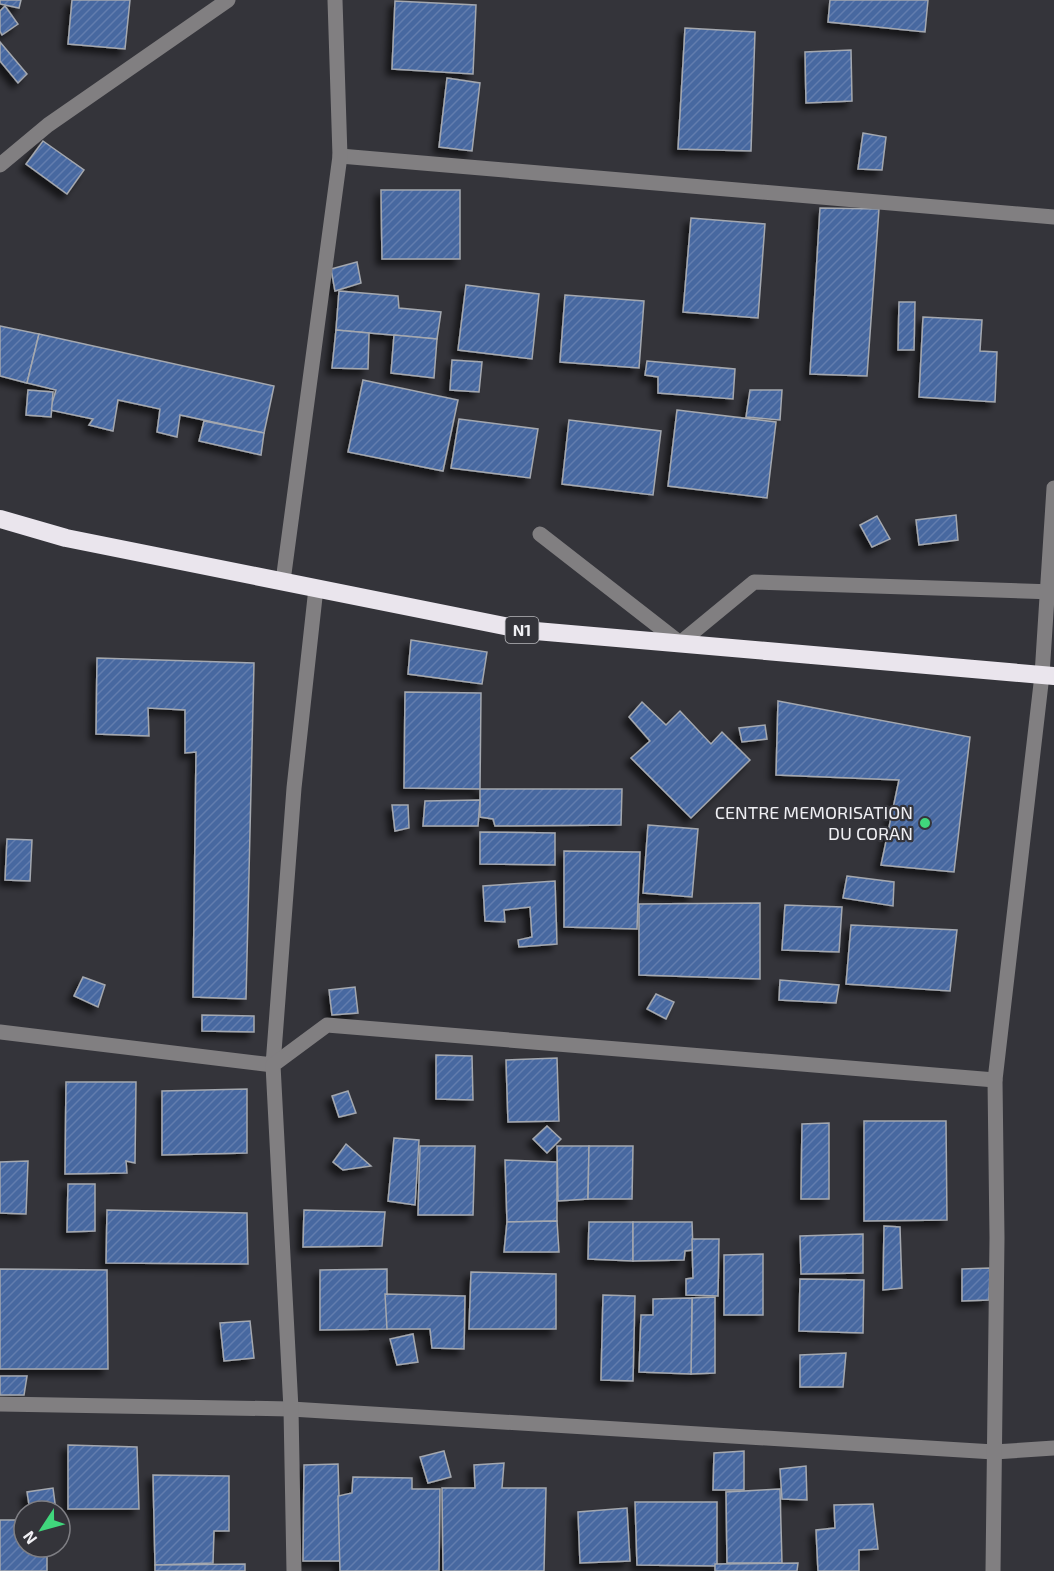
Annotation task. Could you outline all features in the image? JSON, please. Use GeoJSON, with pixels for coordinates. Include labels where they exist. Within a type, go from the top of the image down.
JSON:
{"type":"FeatureCollection","features":[{"type":"Feature","properties":{"kind":"highway","name":"N1"},"geometry":{"type":"LineString","coordinates":[[0,519],[66,538],[524,630],[1048,676]]}},
{"type":"Feature","properties":{"kind":"street"},"geometry":{"type":"LineString","coordinates":[[0,165],[48,125],[228,0]]}},
{"type":"Feature","properties":{"kind":"street"},"geometry":{"type":"LineString","coordinates":[[283,581],[340,156],[335,0]]}},
{"type":"Feature","properties":{"kind":"street"},"geometry":{"type":"LineString","coordinates":[[340,156],[1054,217]]}},
{"type":"Feature","properties":{"kind":"street"},"geometry":{"type":"LineString","coordinates":[[993,1571],[997,1238],[995,1080],[1048,676],[1054,488]]}},
{"type":"Feature","properties":{"kind":"street"},"geometry":{"type":"LineString","coordinates":[[540,534],[680,643],[754,582],[1051,592]]}},
{"type":"Feature","properties":{"kind":"street"},"geometry":{"type":"LineString","coordinates":[[294,1571],[291,1409],[273,1065],[294,789],[316,588]]}},
{"type":"Feature","properties":{"kind":"street"},"geometry":{"type":"LineString","coordinates":[[0,1032],[273,1065],[327,1025],[995,1080]]}},
{"type":"Feature","properties":{"kind":"street"},"geometry":{"type":"LineString","coordinates":[[0,1404],[291,1409],[994,1452],[1054,1448]]}},
{"type":"Feature","properties":{"kind":"building"},"geometry":{"type":"Polygon","coordinates":[[[0,0],[21,0],[19,8],[0,4],[0,0]]]}},
{"type":"Feature","properties":{"kind":"building"},"geometry":{"type":"Polygon","coordinates":[[[72,0],[130,0],[125,49],[68,44],[72,0]]]}},
{"type":"Feature","properties":{"kind":"building"},"geometry":{"type":"Polygon","coordinates":[[[830,0],[928,0],[925,32],[828,22],[830,0]]]}},
{"type":"Feature","properties":{"kind":"building"},"geometry":{"type":"Polygon","coordinates":[[[395,1],[476,5],[473,74],[392,69],[395,1]]]}},
{"type":"Feature","properties":{"kind":"building"},"geometry":{"type":"Polygon","coordinates":[[[5,6],[18,24],[2,35],[0,11],[5,6]]]}},
{"type":"Feature","properties":{"kind":"building"},"geometry":{"type":"Polygon","coordinates":[[[685,28],[755,32],[751,151],[678,149],[685,28]]]}},
{"type":"Feature","properties":{"kind":"building"},"geometry":{"type":"Polygon","coordinates":[[[0,42],[27,74],[18,83],[0,61],[0,42]]]}},
{"type":"Feature","properties":{"kind":"building"},"geometry":{"type":"Polygon","coordinates":[[[851,50],[852,101],[806,103],[805,52],[851,50]]]}},
{"type":"Feature","properties":{"kind":"building"},"geometry":{"type":"Polygon","coordinates":[[[447,78],[480,83],[472,151],[439,147],[447,78]]]}},
{"type":"Feature","properties":{"kind":"building"},"geometry":{"type":"Polygon","coordinates":[[[863,133],[886,137],[882,170],[858,169],[863,133]]]}},
{"type":"Feature","properties":{"kind":"building"},"geometry":{"type":"Polygon","coordinates":[[[43,141],[84,170],[67,194],[26,164],[43,141]]]}},
{"type":"Feature","properties":{"kind":"building"},"geometry":{"type":"Polygon","coordinates":[[[381,190],[460,190],[460,259],[382,259],[381,190]]]}},
{"type":"Feature","properties":{"kind":"building"},"geometry":{"type":"Polygon","coordinates":[[[820,208],[879,209],[867,376],[810,374],[820,208]]]}},
{"type":"Feature","properties":{"kind":"building"},"geometry":{"type":"Polygon","coordinates":[[[691,218],[765,224],[758,318],[683,312],[691,218]]]}},
{"type":"Feature","properties":{"kind":"building"},"geometry":{"type":"Polygon","coordinates":[[[357,262],[361,283],[335,291],[331,269],[357,262]]]}},
{"type":"Feature","properties":{"kind":"building"},"geometry":{"type":"Polygon","coordinates":[[[466,285],[539,294],[532,359],[458,350],[466,285]]]}},
{"type":"Feature","properties":{"kind":"building"},"geometry":{"type":"Polygon","coordinates":[[[339,291],[398,296],[399,308],[441,312],[437,339],[336,330],[339,291]]]}},
{"type":"Feature","properties":{"kind":"building"},"geometry":{"type":"Polygon","coordinates":[[[565,295],[644,301],[639,368],[560,362],[565,295]]]}},
{"type":"Feature","properties":{"kind":"building"},"geometry":{"type":"Polygon","coordinates":[[[899,302],[915,302],[914,350],[898,350],[899,302]]]}},
{"type":"Feature","properties":{"kind":"building"},"geometry":{"type":"Polygon","coordinates":[[[923,317],[982,320],[980,351],[997,352],[995,402],[919,397],[923,317]]]}},
{"type":"Feature","properties":{"kind":"building"},"geometry":{"type":"Polygon","coordinates":[[[0,326],[39,334],[27,383],[0,376],[0,326]]]}},
{"type":"Feature","properties":{"kind":"building"},"geometry":{"type":"Polygon","coordinates":[[[336,330],[369,333],[368,369],[332,368],[336,330]]]}},
{"type":"Feature","properties":{"kind":"building"},"geometry":{"type":"Polygon","coordinates":[[[39,334],[274,386],[264,433],[180,415],[177,437],[157,432],[160,409],[118,400],[113,431],[89,425],[93,419],[50,410],[56,390],[27,383],[39,334]]]}},
{"type":"Feature","properties":{"kind":"building"},"geometry":{"type":"Polygon","coordinates":[[[394,335],[437,339],[434,378],[391,373],[394,335]]]}},
{"type":"Feature","properties":{"kind":"building"},"geometry":{"type":"Polygon","coordinates":[[[452,360],[482,362],[479,392],[450,390],[452,360]]]}},
{"type":"Feature","properties":{"kind":"building"},"geometry":{"type":"Polygon","coordinates":[[[647,361],[735,369],[733,399],[658,393],[658,377],[645,375],[647,361]]]}},
{"type":"Feature","properties":{"kind":"building"},"geometry":{"type":"Polygon","coordinates":[[[363,380],[458,400],[443,471],[348,452],[363,380]]]}},
{"type":"Feature","properties":{"kind":"building"},"geometry":{"type":"Polygon","coordinates":[[[28,390],[53,392],[51,417],[26,415],[28,390]]]}},
{"type":"Feature","properties":{"kind":"building"},"geometry":{"type":"Polygon","coordinates":[[[750,390],[782,390],[780,420],[746,417],[750,390]]]}},
{"type":"Feature","properties":{"kind":"building"},"geometry":{"type":"Polygon","coordinates":[[[677,410],[776,422],[767,498],[668,486],[677,410]]]}},
{"type":"Feature","properties":{"kind":"building"},"geometry":{"type":"Polygon","coordinates":[[[459,419],[538,429],[530,478],[451,468],[459,419]]]}},
{"type":"Feature","properties":{"kind":"building"},"geometry":{"type":"Polygon","coordinates":[[[569,420],[661,431],[653,495],[562,484],[569,420]]]}},
{"type":"Feature","properties":{"kind":"building"},"geometry":{"type":"Polygon","coordinates":[[[204,421],[264,433],[261,455],[199,441],[204,421]]]}},
{"type":"Feature","properties":{"kind":"building"},"geometry":{"type":"Polygon","coordinates":[[[956,515],[958,540],[919,545],[916,520],[956,515]]]}},
{"type":"Feature","properties":{"kind":"building"},"geometry":{"type":"Polygon","coordinates":[[[877,516],[890,539],[872,547],[860,525],[877,516]]]}},
{"type":"Feature","properties":{"kind":"building"},"geometry":{"type":"Polygon","coordinates":[[[411,640],[487,652],[482,684],[408,674],[411,640]]]}},
{"type":"Feature","properties":{"kind":"building"},"geometry":{"type":"Polygon","coordinates":[[[97,658],[254,663],[246,999],[193,997],[196,752],[185,753],[185,710],[148,708],[149,736],[96,734],[97,658]]]}},
{"type":"Feature","properties":{"kind":"building"},"geometry":{"type":"Polygon","coordinates":[[[405,692],[481,693],[480,789],[404,788],[405,692]]]}},
{"type":"Feature","properties":{"kind":"building","name":"CENTRE MEMORISATION DU CORAN"},"geometry":{"type":"Polygon","coordinates":[[[778,701],[970,737],[954,872],[881,865],[899,780],[776,775],[778,701]]]}},
{"type":"Feature","properties":{"kind":"building"},"geometry":{"type":"Polygon","coordinates":[[[642,702],[666,725],[680,711],[711,744],[722,732],[750,760],[691,818],[631,758],[650,741],[629,717],[642,702]]]}},
{"type":"Feature","properties":{"kind":"building"},"geometry":{"type":"Polygon","coordinates":[[[765,725],[767,739],[742,742],[739,728],[765,725]]]}},
{"type":"Feature","properties":{"kind":"building"},"geometry":{"type":"Polygon","coordinates":[[[480,789],[622,789],[621,825],[495,826],[493,819],[480,817],[480,789]]]}},
{"type":"Feature","properties":{"kind":"building"},"geometry":{"type":"Polygon","coordinates":[[[480,800],[478,826],[423,826],[425,801],[480,800]]]}},
{"type":"Feature","properties":{"kind":"building"},"geometry":{"type":"Polygon","coordinates":[[[392,805],[408,805],[409,828],[395,831],[392,805]]]}},
{"type":"Feature","properties":{"kind":"building"},"geometry":{"type":"Polygon","coordinates":[[[648,825],[698,829],[692,897],[643,893],[648,825]]]}},
{"type":"Feature","properties":{"kind":"building"},"geometry":{"type":"Polygon","coordinates":[[[480,832],[555,833],[555,865],[480,864],[480,832]]]}},
{"type":"Feature","properties":{"kind":"building"},"geometry":{"type":"Polygon","coordinates":[[[7,839],[32,840],[30,881],[5,880],[7,839]]]}},
{"type":"Feature","properties":{"kind":"building"},"geometry":{"type":"Polygon","coordinates":[[[564,851],[640,852],[637,929],[564,927],[564,851]]]}},
{"type":"Feature","properties":{"kind":"building"},"geometry":{"type":"Polygon","coordinates":[[[847,876],[894,882],[893,906],[843,898],[847,876]]]}},
{"type":"Feature","properties":{"kind":"building"},"geometry":{"type":"Polygon","coordinates":[[[555,881],[557,944],[519,947],[518,940],[532,937],[530,907],[504,910],[505,922],[485,921],[483,886],[555,881]]]}},
{"type":"Feature","properties":{"kind":"building"},"geometry":{"type":"Polygon","coordinates":[[[760,903],[760,979],[639,975],[639,904],[760,903]]]}},
{"type":"Feature","properties":{"kind":"building"},"geometry":{"type":"Polygon","coordinates":[[[785,905],[842,907],[839,952],[782,950],[785,905]]]}},
{"type":"Feature","properties":{"kind":"building"},"geometry":{"type":"Polygon","coordinates":[[[851,925],[957,930],[950,991],[846,984],[851,925]]]}},
{"type":"Feature","properties":{"kind":"building"},"geometry":{"type":"Polygon","coordinates":[[[83,977],[105,985],[98,1007],[74,996],[83,977]]]}},
{"type":"Feature","properties":{"kind":"building"},"geometry":{"type":"Polygon","coordinates":[[[780,980],[839,985],[836,1003],[779,1000],[780,980]]]}},
{"type":"Feature","properties":{"kind":"building"},"geometry":{"type":"Polygon","coordinates":[[[355,987],[358,1013],[332,1015],[329,990],[355,987]]]}},
{"type":"Feature","properties":{"kind":"building"},"geometry":{"type":"Polygon","coordinates":[[[656,994],[674,1002],[666,1019],[647,1009],[656,994]]]}},
{"type":"Feature","properties":{"kind":"building"},"geometry":{"type":"Polygon","coordinates":[[[202,1015],[254,1016],[254,1032],[202,1031],[202,1015]]]}},
{"type":"Feature","properties":{"kind":"building"},"geometry":{"type":"Polygon","coordinates":[[[436,1055],[472,1056],[473,1100],[436,1099],[436,1055]]]}},
{"type":"Feature","properties":{"kind":"building"},"geometry":{"type":"Polygon","coordinates":[[[557,1058],[559,1121],[508,1122],[506,1060],[557,1058]]]}},
{"type":"Feature","properties":{"kind":"building"},"geometry":{"type":"Polygon","coordinates":[[[66,1082],[136,1082],[135,1163],[126,1161],[127,1173],[65,1174],[66,1082]]]}},
{"type":"Feature","properties":{"kind":"building"},"geometry":{"type":"Polygon","coordinates":[[[247,1089],[247,1153],[162,1155],[162,1091],[247,1089]]]}},
{"type":"Feature","properties":{"kind":"building"},"geometry":{"type":"Polygon","coordinates":[[[348,1091],[356,1113],[339,1117],[332,1096],[348,1091]]]}},
{"type":"Feature","properties":{"kind":"building"},"geometry":{"type":"Polygon","coordinates":[[[864,1121],[946,1121],[947,1220],[864,1221],[864,1121]]]}},
{"type":"Feature","properties":{"kind":"building"},"geometry":{"type":"Polygon","coordinates":[[[829,1123],[829,1199],[801,1199],[802,1124],[829,1123]]]}},
{"type":"Feature","properties":{"kind":"building"},"geometry":{"type":"Polygon","coordinates":[[[547,1126],[561,1139],[547,1153],[533,1139],[547,1126]]]}},
{"type":"Feature","properties":{"kind":"building"},"geometry":{"type":"Polygon","coordinates":[[[394,1138],[419,1140],[415,1205],[388,1201],[394,1138]]]}},
{"type":"Feature","properties":{"kind":"building"},"geometry":{"type":"Polygon","coordinates":[[[346,1144],[371,1166],[343,1170],[333,1162],[346,1144]]]}},
{"type":"Feature","properties":{"kind":"building"},"geometry":{"type":"Polygon","coordinates":[[[420,1146],[475,1146],[473,1215],[418,1215],[420,1146]]]}},
{"type":"Feature","properties":{"kind":"building"},"geometry":{"type":"Polygon","coordinates":[[[557,1146],[589,1146],[588,1199],[558,1201],[557,1146]]]}},
{"type":"Feature","properties":{"kind":"building"},"geometry":{"type":"Polygon","coordinates":[[[589,1146],[633,1146],[632,1199],[588,1199],[589,1146]]]}},
{"type":"Feature","properties":{"kind":"building"},"geometry":{"type":"Polygon","coordinates":[[[505,1160],[557,1162],[557,1221],[507,1222],[505,1160]]]}},
{"type":"Feature","properties":{"kind":"building"},"geometry":{"type":"Polygon","coordinates":[[[28,1161],[26,1214],[0,1213],[0,1162],[28,1161]]]}},
{"type":"Feature","properties":{"kind":"building"},"geometry":{"type":"Polygon","coordinates":[[[68,1184],[95,1184],[95,1231],[67,1232],[68,1184]]]}},
{"type":"Feature","properties":{"kind":"building"},"geometry":{"type":"Polygon","coordinates":[[[107,1210],[247,1213],[248,1264],[106,1263],[107,1210]]]}},
{"type":"Feature","properties":{"kind":"building"},"geometry":{"type":"Polygon","coordinates":[[[304,1210],[385,1212],[382,1246],[303,1247],[304,1210]]]}},
{"type":"Feature","properties":{"kind":"building"},"geometry":{"type":"Polygon","coordinates":[[[557,1221],[559,1252],[504,1252],[507,1222],[557,1221]]]}},
{"type":"Feature","properties":{"kind":"building"},"geometry":{"type":"Polygon","coordinates":[[[589,1222],[633,1222],[633,1261],[588,1259],[589,1222]]]}},
{"type":"Feature","properties":{"kind":"building"},"geometry":{"type":"Polygon","coordinates":[[[633,1222],[692,1222],[693,1250],[685,1251],[684,1260],[633,1261],[633,1222]]]}},
{"type":"Feature","properties":{"kind":"building"},"geometry":{"type":"Polygon","coordinates":[[[884,1226],[900,1227],[902,1288],[883,1290],[884,1226]]]}},
{"type":"Feature","properties":{"kind":"building"},"geometry":{"type":"Polygon","coordinates":[[[863,1234],[863,1273],[801,1274],[800,1236],[863,1234]]]}},
{"type":"Feature","properties":{"kind":"building"},"geometry":{"type":"Polygon","coordinates":[[[692,1239],[719,1239],[718,1296],[686,1295],[686,1279],[693,1278],[692,1239]]]}},
{"type":"Feature","properties":{"kind":"building"},"geometry":{"type":"Polygon","coordinates":[[[763,1254],[763,1315],[724,1315],[724,1255],[763,1254]]]}},
{"type":"Feature","properties":{"kind":"building"},"geometry":{"type":"Polygon","coordinates":[[[990,1268],[989,1300],[962,1301],[962,1269],[990,1268]]]}},
{"type":"Feature","properties":{"kind":"building"},"geometry":{"type":"Polygon","coordinates":[[[0,1269],[107,1270],[108,1369],[0,1369],[0,1269]]]}},
{"type":"Feature","properties":{"kind":"building"},"geometry":{"type":"Polygon","coordinates":[[[387,1269],[387,1329],[320,1330],[320,1270],[387,1269]]]}},
{"type":"Feature","properties":{"kind":"building"},"geometry":{"type":"Polygon","coordinates":[[[471,1272],[556,1274],[556,1329],[469,1329],[471,1272]]]}},
{"type":"Feature","properties":{"kind":"building"},"geometry":{"type":"Polygon","coordinates":[[[800,1279],[864,1280],[863,1333],[799,1331],[800,1279]]]}},
{"type":"Feature","properties":{"kind":"building"},"geometry":{"type":"Polygon","coordinates":[[[385,1294],[465,1296],[464,1349],[432,1348],[430,1329],[387,1329],[385,1294]]]}},
{"type":"Feature","properties":{"kind":"building"},"geometry":{"type":"Polygon","coordinates":[[[603,1295],[635,1296],[633,1381],[601,1380],[603,1295]]]}},
{"type":"Feature","properties":{"kind":"building"},"geometry":{"type":"Polygon","coordinates":[[[715,1297],[715,1373],[691,1374],[692,1298],[715,1297]]]}},
{"type":"Feature","properties":{"kind":"building"},"geometry":{"type":"Polygon","coordinates":[[[692,1298],[691,1374],[639,1372],[641,1315],[653,1315],[653,1299],[692,1298]]]}},
{"type":"Feature","properties":{"kind":"building"},"geometry":{"type":"Polygon","coordinates":[[[250,1321],[254,1358],[224,1361],[220,1323],[250,1321]]]}},
{"type":"Feature","properties":{"kind":"building"},"geometry":{"type":"Polygon","coordinates":[[[413,1334],[418,1362],[397,1365],[390,1339],[413,1334]]]}},
{"type":"Feature","properties":{"kind":"building"},"geometry":{"type":"Polygon","coordinates":[[[846,1353],[843,1387],[800,1387],[800,1355],[846,1353]]]}},
{"type":"Feature","properties":{"kind":"building"},"geometry":{"type":"Polygon","coordinates":[[[0,1376],[27,1376],[24,1395],[0,1395],[0,1376]]]}},
{"type":"Feature","properties":{"kind":"building"},"geometry":{"type":"Polygon","coordinates":[[[68,1445],[137,1447],[139,1509],[72,1509],[72,1499],[68,1499],[68,1445]]]}},
{"type":"Feature","properties":{"kind":"building"},"geometry":{"type":"Polygon","coordinates":[[[444,1451],[451,1477],[428,1483],[420,1457],[444,1451]]]}},
{"type":"Feature","properties":{"kind":"building"},"geometry":{"type":"Polygon","coordinates":[[[744,1451],[744,1490],[713,1490],[714,1453],[744,1451]]]}},
{"type":"Feature","properties":{"kind":"building"},"geometry":{"type":"Polygon","coordinates":[[[504,1463],[502,1488],[546,1488],[544,1571],[443,1571],[442,1488],[475,1488],[474,1465],[504,1463]]]}},
{"type":"Feature","properties":{"kind":"building"},"geometry":{"type":"Polygon","coordinates":[[[338,1464],[341,1561],[303,1561],[304,1465],[338,1464]]]}},
{"type":"Feature","properties":{"kind":"building"},"geometry":{"type":"Polygon","coordinates":[[[806,1466],[807,1500],[782,1499],[780,1469],[806,1466]]]}},
{"type":"Feature","properties":{"kind":"building"},"geometry":{"type":"Polygon","coordinates":[[[153,1475],[229,1476],[229,1531],[214,1531],[213,1563],[155,1565],[153,1475]]]}},
{"type":"Feature","properties":{"kind":"building"},"geometry":{"type":"Polygon","coordinates":[[[353,1477],[412,1478],[412,1489],[440,1489],[439,1571],[340,1571],[338,1496],[352,1493],[353,1477]]]}},
{"type":"Feature","properties":{"kind":"building"},"geometry":{"type":"Polygon","coordinates":[[[53,1488],[54,1499],[28,1499],[27,1492],[53,1488]]]}},
{"type":"Feature","properties":{"kind":"building"},"geometry":{"type":"Polygon","coordinates":[[[780,1489],[782,1563],[727,1563],[726,1492],[780,1489]]]}},
{"type":"Feature","properties":{"kind":"building"},"geometry":{"type":"Polygon","coordinates":[[[635,1502],[717,1502],[717,1566],[637,1565],[635,1502]]]}},
{"type":"Feature","properties":{"kind":"building"},"geometry":{"type":"Polygon","coordinates":[[[873,1504],[878,1549],[859,1550],[859,1571],[818,1571],[816,1530],[835,1528],[834,1505],[873,1504]]]}},
{"type":"Feature","properties":{"kind":"building"},"geometry":{"type":"Polygon","coordinates":[[[627,1508],[630,1561],[580,1563],[578,1512],[627,1508]]]}},
{"type":"Feature","properties":{"kind":"building"},"geometry":{"type":"Polygon","coordinates":[[[0,1520],[12,1520],[12,1559],[47,1559],[47,1571],[0,1571],[0,1520]]]}},
{"type":"Feature","properties":{"kind":"building"},"geometry":{"type":"Polygon","coordinates":[[[798,1563],[797,1571],[715,1571],[715,1564],[798,1563]]]}},
{"type":"Feature","properties":{"kind":"building"},"geometry":{"type":"Polygon","coordinates":[[[245,1564],[245,1571],[155,1571],[155,1565],[245,1564]]]}},
{"type":"Feature","properties":{"kind":"place","name":"CENTRE MEMORISATION DU CORAN"},"geometry":{"type":"Point","coordinates":[925,823]}}]}
